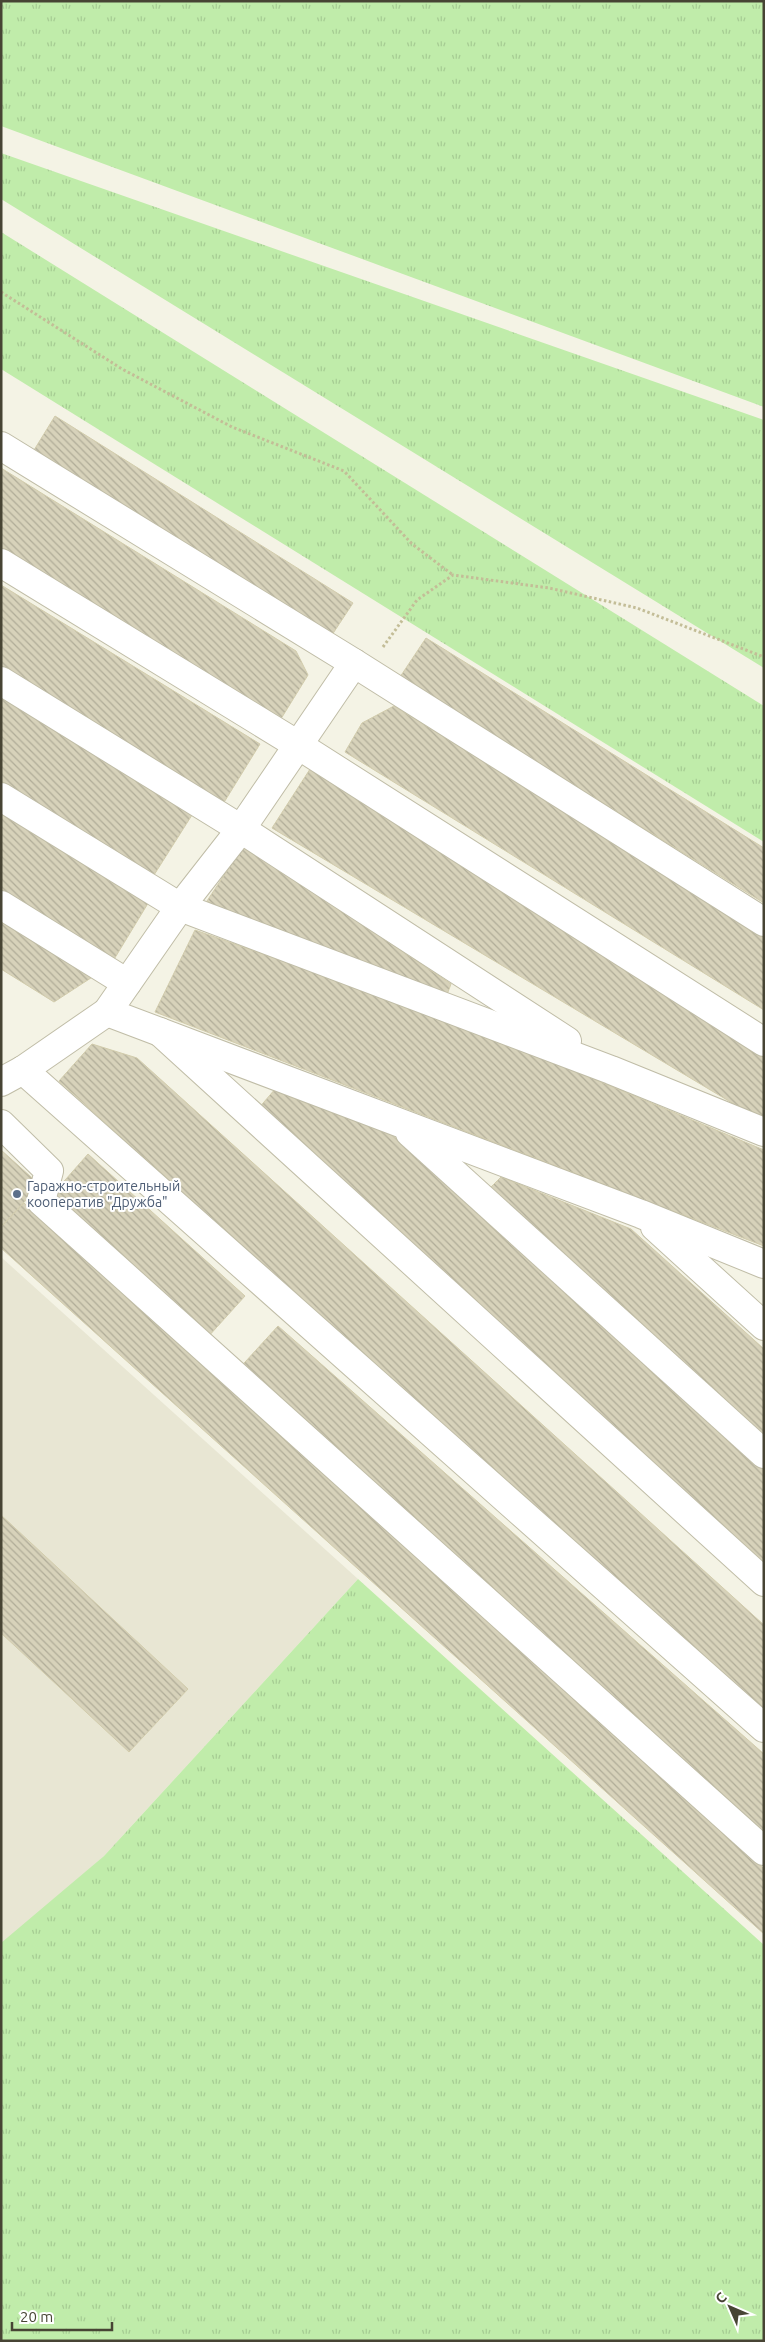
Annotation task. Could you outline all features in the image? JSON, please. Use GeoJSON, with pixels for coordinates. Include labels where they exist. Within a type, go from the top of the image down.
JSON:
{"type":"FeatureCollection","features":[{"type":"Feature","properties":{"kind":"lane"},"geometry":{"type":"LineString","coordinates":[[1,446],[360,667],[764,922]]}},
{"type":"Feature","properties":{"kind":"lane"},"geometry":{"type":"LineString","coordinates":[[1,563],[298,746],[764,1042]]}},
{"type":"Feature","properties":{"kind":"lane"},"geometry":{"type":"LineString","coordinates":[[360,667],[298,746],[241,829],[180,907],[107,1012],[12,1076],[764,1728]]}},
{"type":"Feature","properties":{"kind":"lane"},"geometry":{"type":"LineString","coordinates":[[1,681],[241,829],[611,1070]]}},
{"type":"Feature","properties":{"kind":"lane"},"geometry":{"type":"LineString","coordinates":[[1,797],[180,907],[611,1070],[764,1132]]}},
{"type":"Feature","properties":{"kind":"lane"},"geometry":{"type":"LineString","coordinates":[[1,905],[127,983]]}},
{"type":"Feature","properties":{"kind":"lane"},"geometry":{"type":"LineString","coordinates":[[107,1012],[641,1214],[764,1264]]}},
{"type":"Feature","properties":{"kind":"lane"},"geometry":{"type":"LineString","coordinates":[[160,1032],[764,1582]]}},
{"type":"Feature","properties":{"kind":"lane"},"geometry":{"type":"LineString","coordinates":[[398,1122],[764,1454]]}},
{"type":"Feature","properties":{"kind":"lane"},"geometry":{"type":"LineString","coordinates":[[1,1124],[49,1171],[41,1201],[764,1852]]}},
{"type":"Feature","properties":{"kind":"lane"},"geometry":{"type":"LineString","coordinates":[[641,1214],[764,1326]]}},
{"type":"Feature","properties":{"kind":"path"},"geometry":{"type":"LineString","coordinates":[[1,292],[122,370],[232,427],[344,471],[412,544],[453,575],[549,588],[637,608],[764,657]]}},
{"type":"Feature","properties":{"kind":"path"},"geometry":{"type":"LineString","coordinates":[[360,667],[417,600],[453,575]]}},
{"type":"Feature","properties":{"kind":"shaded area"},"geometry":{"type":"Polygon","coordinates":[[[1,1257],[358,1579],[104,1856],[1,1947],[1,1257]]]}},
{"type":"Feature","properties":{"kind":"green space"},"geometry":{"type":"Polygon","coordinates":[[[1,1],[764,1],[764,407],[1,126],[1,1]]]}},
{"type":"Feature","properties":{"kind":"green space"},"geometry":{"type":"Polygon","coordinates":[[[1,153],[764,420],[764,668],[1,199],[1,153]]]}},
{"type":"Feature","properties":{"kind":"green space"},"geometry":{"type":"Polygon","coordinates":[[[1,232],[764,706],[764,842],[1,369],[1,232]]]}},
{"type":"Feature","properties":{"kind":"green space"},"geometry":{"type":"Polygon","coordinates":[[[358,1579],[764,1945],[764,2341],[1,2341],[1,1943],[104,1856],[358,1579]]]}},
{"type":"Feature","properties":{"kind":"building"},"geometry":{"type":"Polygon","coordinates":[[[55,416],[353,603],[328,641],[31,455],[55,416]]]}},
{"type":"Feature","properties":{"kind":"building"},"geometry":{"type":"Polygon","coordinates":[[[1,468],[296,651],[308,675],[279,722],[1,551],[1,468]]]}},
{"type":"Feature","properties":{"kind":"building"},"geometry":{"type":"Polygon","coordinates":[[[1,585],[260,744],[223,804],[1,668],[1,585]]]}},
{"type":"Feature","properties":{"kind":"building"},"geometry":{"type":"Polygon","coordinates":[[[426,638],[764,848],[764,903],[400,677],[426,638]]]}},
{"type":"Feature","properties":{"kind":"building"},"geometry":{"type":"Polygon","coordinates":[[[1,697],[192,815],[154,875],[1,781],[1,697]]]}},
{"type":"Feature","properties":{"kind":"building"},"geometry":{"type":"Polygon","coordinates":[[[394,706],[764,934],[764,1010],[345,752],[362,723],[394,706]]]}},
{"type":"Feature","properties":{"kind":"building"},"geometry":{"type":"Polygon","coordinates":[[[312,766],[764,1049],[764,1122],[272,828],[312,766]]]}},
{"type":"Feature","properties":{"kind":"building"},"geometry":{"type":"Polygon","coordinates":[[[1,808],[150,900],[113,961],[1,892],[1,808]]]}},
{"type":"Feature","properties":{"kind":"building"},"geometry":{"type":"Polygon","coordinates":[[[244,845],[451,984],[445,1000],[239,921],[207,901],[244,845]]]}},
{"type":"Feature","properties":{"kind":"building"},"geometry":{"type":"Polygon","coordinates":[[[1,916],[97,974],[54,1002],[1,969],[1,916]]]}},
{"type":"Feature","properties":{"kind":"building"},"geometry":{"type":"Polygon","coordinates":[[[195,930],[462,1024],[764,1150],[764,1246],[155,1012],[195,930]]]}},
{"type":"Feature","properties":{"kind":"building"},"geometry":{"type":"Polygon","coordinates":[[[92,1044],[137,1058],[764,1625],[764,1718],[59,1081],[92,1044]]]}},
{"type":"Feature","properties":{"kind":"building"},"geometry":{"type":"Polygon","coordinates":[[[276,1088],[390,1133],[764,1470],[764,1566],[258,1109],[276,1088]]]}},
{"type":"Feature","properties":{"kind":"building","name":"Гаражно-строительный кооператив \"Дружба\""},"geometry":{"type":"Polygon","coordinates":[[[1,1150],[40,1185],[1,1227],[1,1150]]]}},
{"type":"Feature","properties":{"kind":"building"},"geometry":{"type":"Polygon","coordinates":[[[88,1154],[245,1296],[207,1338],[51,1196],[88,1154]]]}},
{"type":"Feature","properties":{"kind":"building"},"geometry":{"type":"Polygon","coordinates":[[[501,1177],[631,1229],[764,1349],[764,1438],[487,1191],[501,1177]]]}},
{"type":"Feature","properties":{"kind":"building"},"geometry":{"type":"Polygon","coordinates":[[[24,1203],[764,1869],[764,1934],[1,1248],[1,1227],[24,1203]]]}},
{"type":"Feature","properties":{"kind":"building"},"geometry":{"type":"Polygon","coordinates":[[[278,1326],[764,1754],[764,1846],[235,1373],[278,1326]]]}},
{"type":"Feature","properties":{"kind":"building"},"geometry":{"type":"Polygon","coordinates":[[[1,1515],[188,1689],[129,1752],[1,1633],[1,1515]]]}},
{"type":"Feature","properties":{"kind":"place","name":"Гаражно-строительный кооператив \"Дружба\""},"geometry":{"type":"Point","coordinates":[17,1194]}}]}
